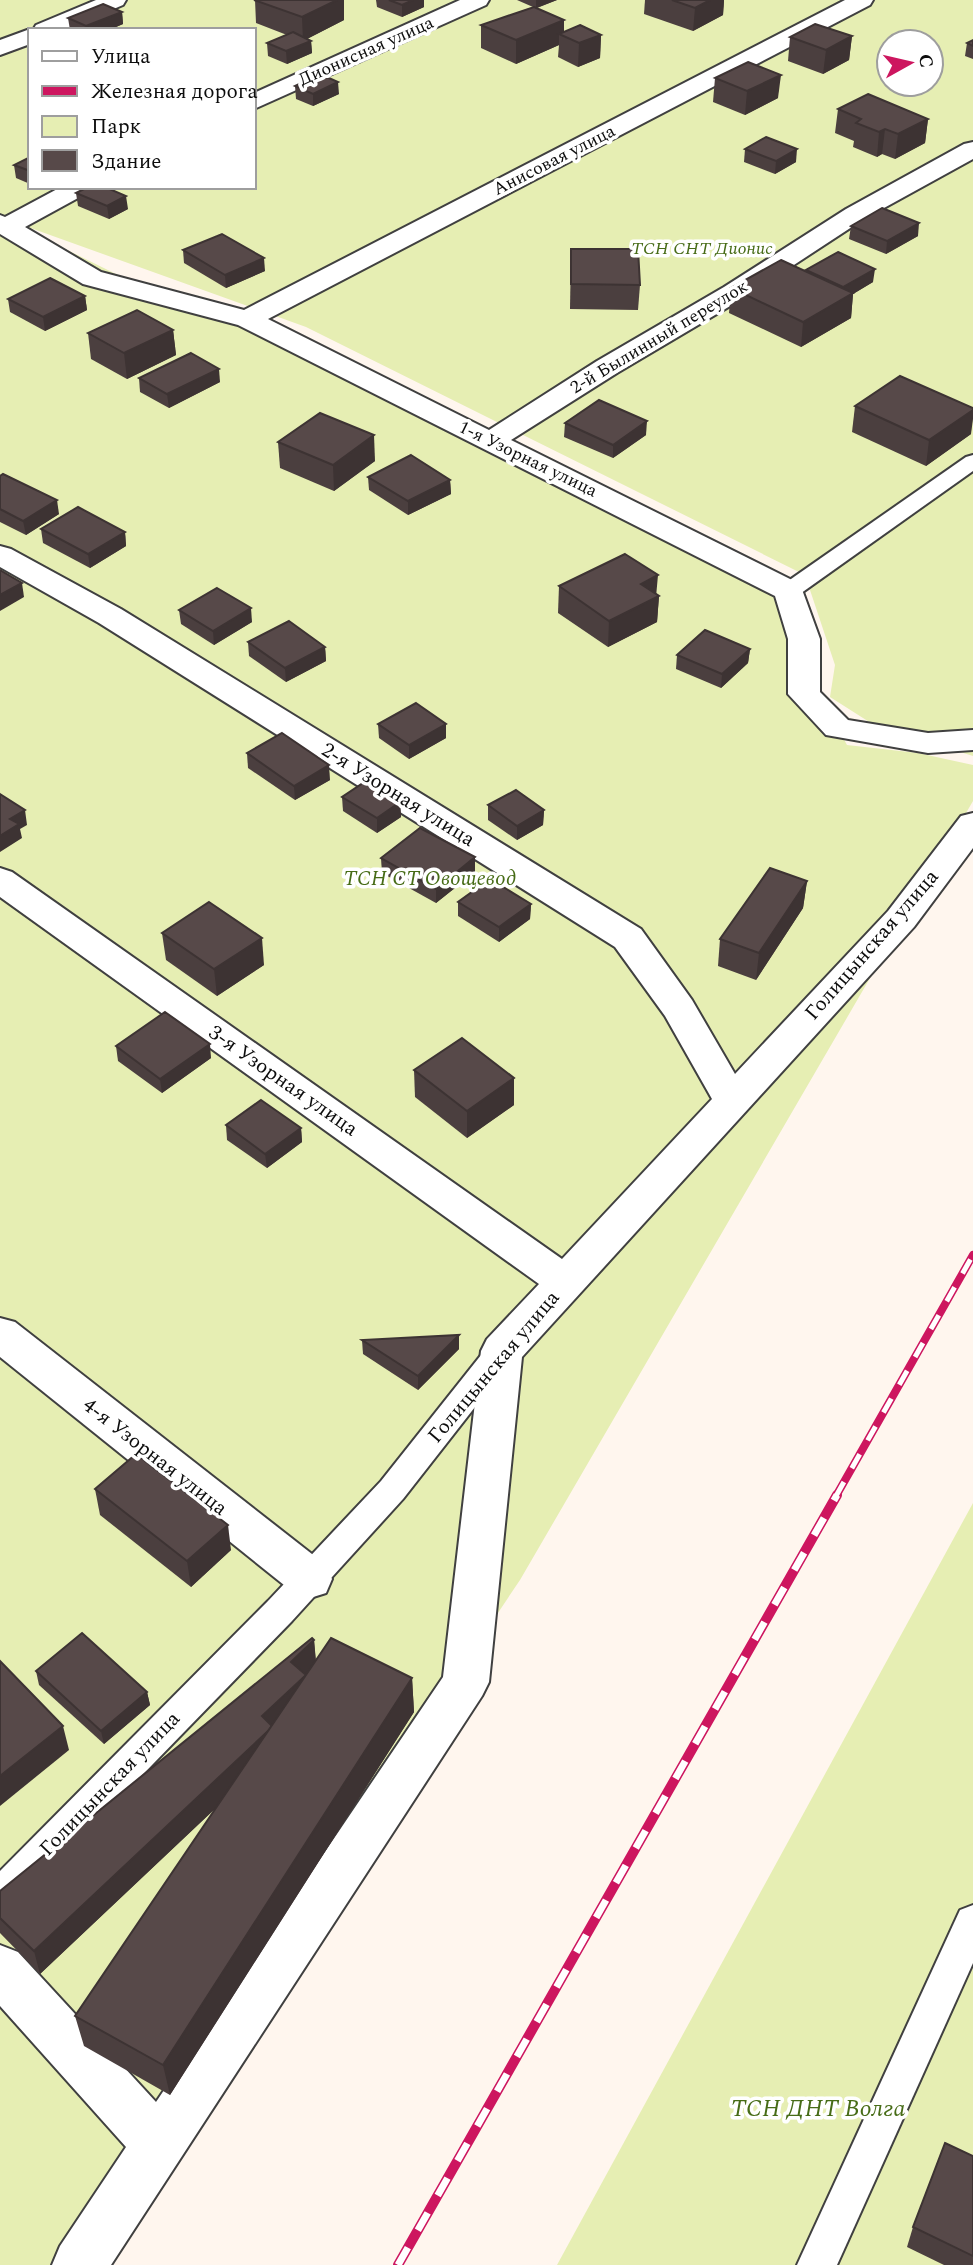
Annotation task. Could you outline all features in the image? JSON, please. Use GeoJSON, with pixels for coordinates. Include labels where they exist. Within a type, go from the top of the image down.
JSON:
{"type":"FeatureCollection","features":[{"type":"Feature","properties":{"kind":"street"},"geometry":{"type":"LineString","coordinates":[[49,28],[115,0]]}},
{"type":"Feature","properties":{"kind":"street","name":"Дионисная улица"},"geometry":{"type":"LineString","coordinates":[[256,101],[478,0]]}},
{"type":"Feature","properties":{"kind":"street","name":"Анисовая улица"},"geometry":{"type":"LineString","coordinates":[[247,319],[862,0]]}},
{"type":"Feature","properties":{"kind":"street"},"geometry":{"type":"LineString","coordinates":[[0,48],[28,37]]}},
{"type":"Feature","properties":{"kind":"street","name":"2-й Былинный переулок"},"geometry":{"type":"LineString","coordinates":[[491,441],[607,367],[733,293],[855,214],[973,149]]}},
{"type":"Feature","properties":{"kind":"street"},"geometry":{"type":"LineString","coordinates":[[3,225],[76,189]]}},
{"type":"Feature","properties":{"kind":"street","name":"1-я Узорная улица"},"geometry":{"type":"LineString","coordinates":[[3,225],[92,278],[247,319],[789,591]]}},
{"type":"Feature","properties":{"kind":"street","name":"2-я Узорная улица"},"geometry":{"type":"LineString","coordinates":[[0,555],[110,616],[628,938],[679,1009],[732,1101]]}},
{"type":"Feature","properties":{"kind":"street"},"geometry":{"type":"LineString","coordinates":[[789,591],[804,639],[804,694],[838,728],[928,743],[973,740]]}},
{"type":"Feature","properties":{"kind":"street","name":"Голицынская улица"},"geometry":{"type":"LineString","coordinates":[[502,1351],[901,919],[973,824]]}},
{"type":"Feature","properties":{"kind":"street","name":"3-я Узорная улица"},"geometry":{"type":"LineString","coordinates":[[0,880],[565,1282]]}},
{"type":"Feature","properties":{"kind":"street","name":"4-я Узорная улица"},"geometry":{"type":"LineString","coordinates":[[0,1334],[310,1579]]}},
{"type":"Feature","properties":{"kind":"street"},"geometry":{"type":"LineString","coordinates":[[79,2265],[466,1682],[502,1351]]}},
{"type":"Feature","properties":{"kind":"street"},"geometry":{"type":"LineString","coordinates":[[0,1969],[159,2144]]}},
{"type":"Feature","properties":{"kind":"lane"},"geometry":{"type":"LineString","coordinates":[[789,591],[973,461]]}},
{"type":"Feature","properties":{"kind":"lane","name":"Голицынская улица"},"geometry":{"type":"LineString","coordinates":[[0,1896],[310,1579],[392,1490],[502,1351]]}},
{"type":"Feature","properties":{"kind":"lane"},"geometry":{"type":"LineString","coordinates":[[817,2265],[973,1922]]}},
{"type":"Feature","properties":{"kind":"green space","name":"ТСН СНТ Дионис"},"geometry":{"type":"Polygon","coordinates":[[[0,0],[973,0],[973,756],[874,725],[830,697],[835,665],[805,575],[306,327],[0,217],[0,0]]]}},
{"type":"Feature","properties":{"kind":"green space","name":"ТСН СТ Овощевод"},"geometry":{"type":"Polygon","coordinates":[[[0,224],[53,243],[120,276],[219,304],[278,327],[792,579],[816,688],[847,745],[918,753],[973,765],[973,801],[520,1580],[60,2265],[0,2265],[0,224]]]}},
{"type":"Feature","properties":{"kind":"green space","name":"ТСН ДНТ Волга"},"geometry":{"type":"Polygon","coordinates":[[[973,1503],[973,2265],[557,2265],[973,1503]]]}},
{"type":"Feature","properties":{"kind":"building"},"geometry":{"type":"Polygon","coordinates":[[[254,0],[337,0],[302,17],[254,0]]]}},
{"type":"Feature","properties":{"kind":"building"},"geometry":{"type":"Polygon","coordinates":[[[389,0],[413,0],[402,5],[389,0]]]}},
{"type":"Feature","properties":{"kind":"building"},"geometry":{"type":"Polygon","coordinates":[[[672,0],[710,0],[695,8],[672,0]]]}},
{"type":"Feature","properties":{"kind":"building"},"geometry":{"type":"Polygon","coordinates":[[[103,4],[122,12],[86,26],[68,18],[103,4]]]}},
{"type":"Feature","properties":{"kind":"building"},"geometry":{"type":"Polygon","coordinates":[[[534,7],[564,20],[516,40],[481,25],[534,7]]]}},
{"type":"Feature","properties":{"kind":"building"},"geometry":{"type":"Polygon","coordinates":[[[815,24],[852,36],[826,50],[790,37],[815,24]]]}},
{"type":"Feature","properties":{"kind":"building"},"geometry":{"type":"Polygon","coordinates":[[[580,25],[601,35],[579,43],[559,34],[580,25]]]}},
{"type":"Feature","properties":{"kind":"building"},"geometry":{"type":"Polygon","coordinates":[[[293,32],[311,41],[286,51],[267,43],[293,32]]]}},
{"type":"Feature","properties":{"kind":"building"},"geometry":{"type":"Polygon","coordinates":[[[748,62],[781,75],[747,91],[715,78],[748,62]]]}},
{"type":"Feature","properties":{"kind":"building"},"geometry":{"type":"Polygon","coordinates":[[[320,74],[338,82],[313,94],[295,86],[320,74]]]}},
{"type":"Feature","properties":{"kind":"building"},"geometry":{"type":"Polygon","coordinates":[[[868,94],[928,119],[898,134],[885,129],[879,132],[856,123],[861,119],[838,109],[868,94]]]}},
{"type":"Feature","properties":{"kind":"building"},"geometry":{"type":"Polygon","coordinates":[[[766,137],[797,149],[776,161],[745,149],[766,137]]]}},
{"type":"Feature","properties":{"kind":"building"},"geometry":{"type":"Polygon","coordinates":[[[28,158],[28,170],[14,165],[28,158]]]}},
{"type":"Feature","properties":{"kind":"building"},"geometry":{"type":"Polygon","coordinates":[[[84,189],[110,189],[126,196],[107,206],[76,193],[84,189]]]}},
{"type":"Feature","properties":{"kind":"building"},"geometry":{"type":"Polygon","coordinates":[[[882,208],[919,223],[887,241],[851,226],[882,208]]]}},
{"type":"Feature","properties":{"kind":"building"},"geometry":{"type":"Polygon","coordinates":[[[222,234],[264,258],[225,275],[183,250],[222,234]]]}},
{"type":"Feature","properties":{"kind":"building"},"geometry":{"type":"Polygon","coordinates":[[[571,249],[638,249],[640,285],[571,284],[571,249]]]}},
{"type":"Feature","properties":{"kind":"building"},"geometry":{"type":"Polygon","coordinates":[[[838,252],[875,269],[843,287],[806,270],[838,252]]]}},
{"type":"Feature","properties":{"kind":"building"},"geometry":{"type":"Polygon","coordinates":[[[781,260],[853,293],[803,322],[731,288],[781,260]]]}},
{"type":"Feature","properties":{"kind":"building"},"geometry":{"type":"Polygon","coordinates":[[[50,278],[85,296],[43,317],[8,299],[50,278]]]}},
{"type":"Feature","properties":{"kind":"building"},"geometry":{"type":"Polygon","coordinates":[[[137,310],[173,330],[124,353],[88,333],[137,310]]]}},
{"type":"Feature","properties":{"kind":"building"},"geometry":{"type":"Polygon","coordinates":[[[191,353],[219,369],[167,394],[139,378],[191,353]]]}},
{"type":"Feature","properties":{"kind":"building"},"geometry":{"type":"Polygon","coordinates":[[[900,376],[973,410],[929,440],[855,406],[900,376]]]}},
{"type":"Feature","properties":{"kind":"building"},"geometry":{"type":"Polygon","coordinates":[[[599,400],[647,421],[613,445],[565,423],[599,400]]]}},
{"type":"Feature","properties":{"kind":"building"},"geometry":{"type":"Polygon","coordinates":[[[320,413],[374,435],[333,465],[278,442],[320,413]]]}},
{"type":"Feature","properties":{"kind":"building"},"geometry":{"type":"Polygon","coordinates":[[[411,455],[450,480],[408,501],[368,477],[411,455]]]}},
{"type":"Feature","properties":{"kind":"building"},"geometry":{"type":"Polygon","coordinates":[[[3,474],[57,500],[23,521],[0,509],[0,476],[3,474]]]}},
{"type":"Feature","properties":{"kind":"building"},"geometry":{"type":"Polygon","coordinates":[[[78,507],[125,532],[88,554],[41,529],[78,507]]]}},
{"type":"Feature","properties":{"kind":"building"},"geometry":{"type":"Polygon","coordinates":[[[625,554],[658,575],[641,584],[659,596],[609,621],[559,586],[625,554]]]}},
{"type":"Feature","properties":{"kind":"building"},"geometry":{"type":"Polygon","coordinates":[[[0,570],[22,583],[0,595],[0,570]]]}},
{"type":"Feature","properties":{"kind":"building"},"geometry":{"type":"Polygon","coordinates":[[[217,588],[251,608],[213,631],[179,610],[217,588]]]}},
{"type":"Feature","properties":{"kind":"building"},"geometry":{"type":"Polygon","coordinates":[[[289,621],[325,647],[285,668],[248,642],[289,621]]]}},
{"type":"Feature","properties":{"kind":"building"},"geometry":{"type":"Polygon","coordinates":[[[705,630],[750,649],[722,674],[677,655],[705,630]]]}},
{"type":"Feature","properties":{"kind":"building"},"geometry":{"type":"Polygon","coordinates":[[[416,703],[446,724],[409,745],[378,724],[416,703]]]}},
{"type":"Feature","properties":{"kind":"building"},"geometry":{"type":"Polygon","coordinates":[[[282,733],[329,765],[294,786],[247,753],[282,733]]]}},
{"type":"Feature","properties":{"kind":"building"},"geometry":{"type":"Polygon","coordinates":[[[366,781],[400,802],[377,818],[342,797],[366,781]]]}},
{"type":"Feature","properties":{"kind":"building"},"geometry":{"type":"Polygon","coordinates":[[[516,790],[544,810],[517,826],[488,805],[516,790]]]}},
{"type":"Feature","properties":{"kind":"building"},"geometry":{"type":"Polygon","coordinates":[[[0,794],[25,810],[10,819],[19,824],[0,836],[0,794]]]}},
{"type":"Feature","properties":{"kind":"building"},"geometry":{"type":"Polygon","coordinates":[[[420,828],[475,857],[436,889],[381,858],[420,828]]]}},
{"type":"Feature","properties":{"kind":"building"},"geometry":{"type":"Polygon","coordinates":[[[770,868],[807,881],[759,953],[720,939],[770,868]]]}},
{"type":"Feature","properties":{"kind":"building"},"geometry":{"type":"Polygon","coordinates":[[[490,879],[531,904],[499,927],[458,902],[490,879]]]}},
{"type":"Feature","properties":{"kind":"building"},"geometry":{"type":"Polygon","coordinates":[[[209,902],[262,938],[214,969],[162,933],[209,902]]]}},
{"type":"Feature","properties":{"kind":"building"},"geometry":{"type":"Polygon","coordinates":[[[165,1012],[210,1044],[160,1079],[116,1046],[165,1012]]]}},
{"type":"Feature","properties":{"kind":"building"},"geometry":{"type":"Polygon","coordinates":[[[462,1038],[514,1078],[467,1111],[414,1070],[462,1038]]]}},
{"type":"Feature","properties":{"kind":"building"},"geometry":{"type":"Polygon","coordinates":[[[261,1100],[301,1128],[265,1154],[226,1125],[261,1100]]]}},
{"type":"Feature","properties":{"kind":"building"},"geometry":{"type":"Polygon","coordinates":[[[459,1335],[418,1376],[362,1340],[459,1335]]]}},
{"type":"Feature","properties":{"kind":"building"},"geometry":{"type":"Polygon","coordinates":[[[136,1454],[228,1525],[187,1561],[95,1489],[136,1454]]]}},
{"type":"Feature","properties":{"kind":"building"},"geometry":{"type":"Polygon","coordinates":[[[82,1633],[147,1692],[101,1731],[36,1671],[82,1633]]]}},
{"type":"Feature","properties":{"kind":"building"},"geometry":{"type":"Polygon","coordinates":[[[312,1638],[314,1640],[291,1662],[306,1675],[262,1716],[272,1726],[268,1731],[34,1951],[0,1918],[0,1891],[312,1638]]]}},
{"type":"Feature","properties":{"kind":"building"},"geometry":{"type":"Polygon","coordinates":[[[331,1638],[412,1678],[163,2065],[75,2016],[331,1638]]]}},
{"type":"Feature","properties":{"kind":"building"},"geometry":{"type":"Polygon","coordinates":[[[0,1661],[63,1726],[0,1776],[0,1661]]]}},
{"type":"Feature","properties":{"kind":"building"},"geometry":{"type":"Polygon","coordinates":[[[945,2143],[973,2156],[973,2256],[913,2227],[945,2143]]]}},
{"type":"Feature","properties":{"kind":"railway"},"geometry":{"type":"LineString","coordinates":[[836,1496],[973,1255]]}},
{"type":"Feature","properties":{"kind":"railway"},"geometry":{"type":"LineString","coordinates":[[398,2265],[837,1495]]}}]}
